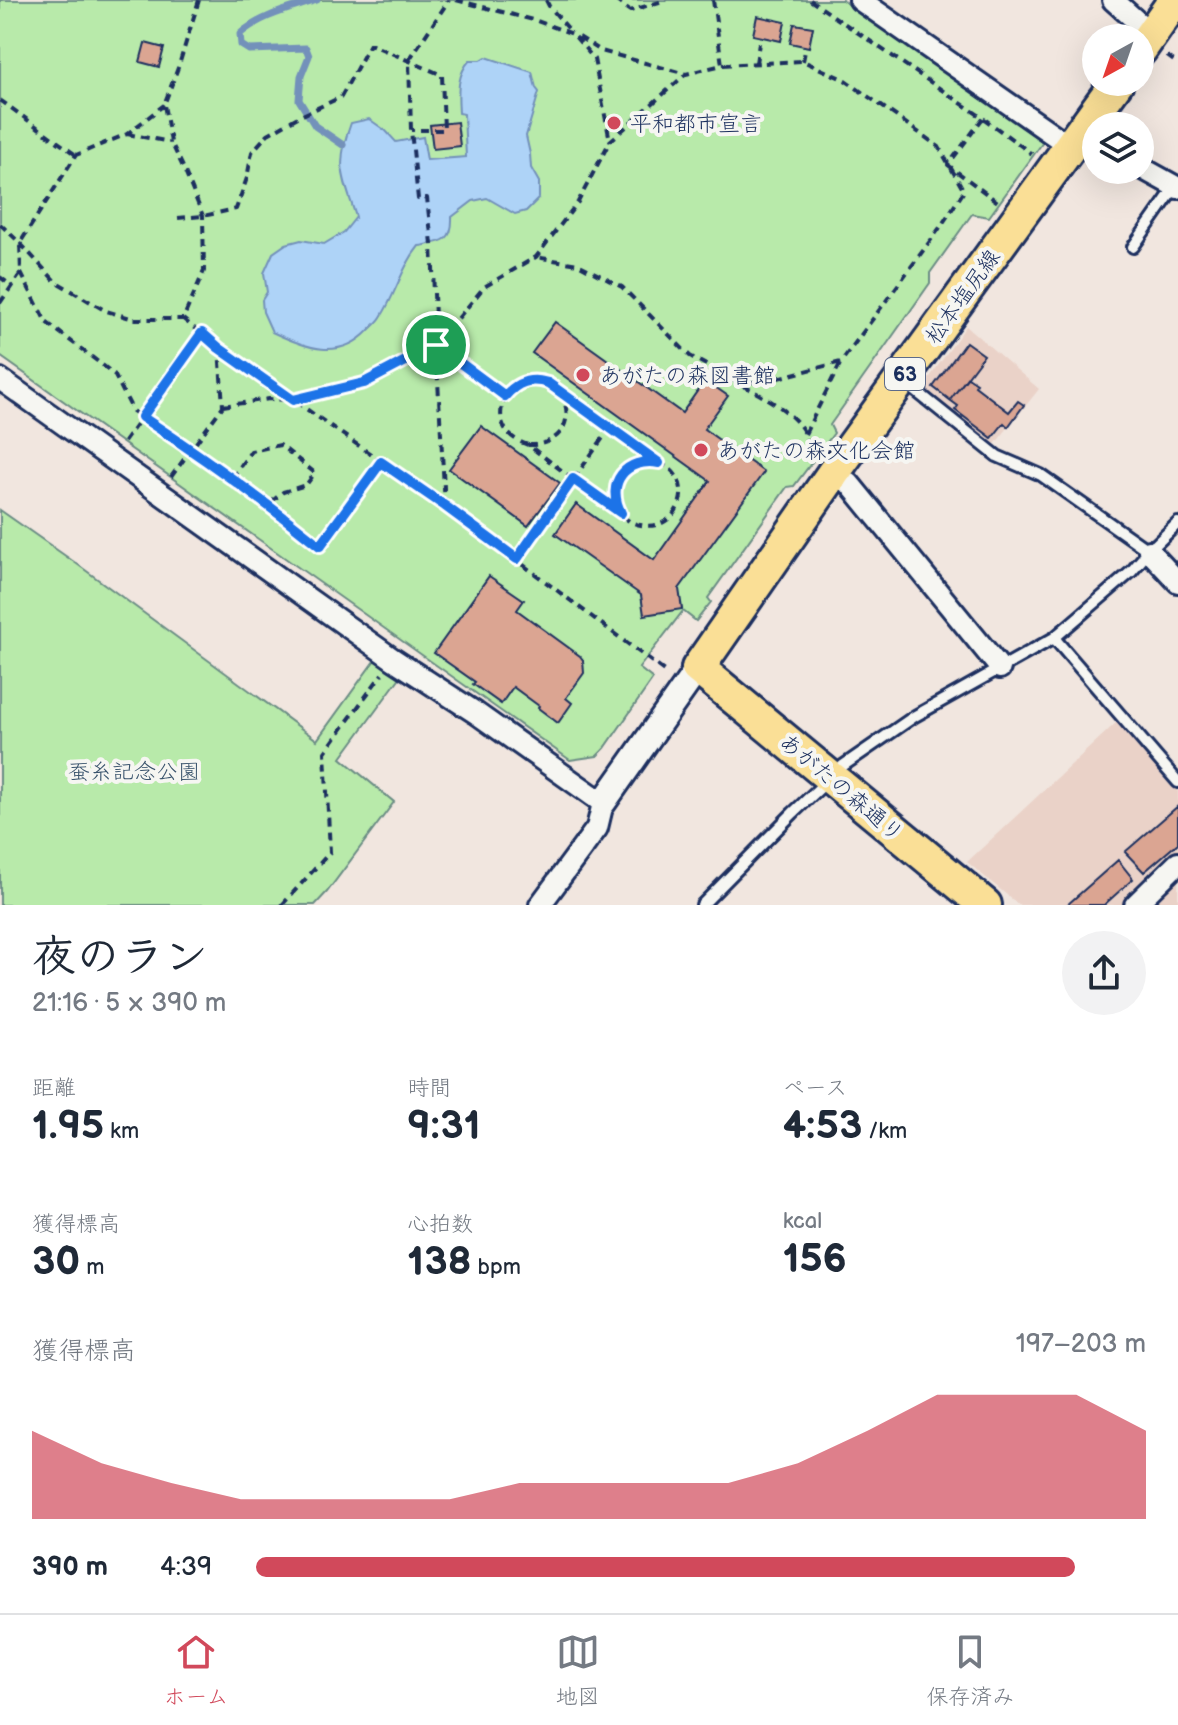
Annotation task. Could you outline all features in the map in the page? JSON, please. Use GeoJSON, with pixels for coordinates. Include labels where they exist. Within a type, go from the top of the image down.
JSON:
{"type":"FeatureCollection","features":[{"type":"Feature","properties":{"kind":"main road"},"geometry":{"type":"LineString","coordinates":[[1154,30],[1175,0]]}},
{"type":"Feature","properties":{"kind":"main road","name":"松本塩尻線"},"geometry":{"type":"LineString","coordinates":[[698,668],[901,379],[1082,141]]}},
{"type":"Feature","properties":{"kind":"main road","name":"あがたの森通り"},"geometry":{"type":"LineString","coordinates":[[698,668],[985,905]]}},
{"type":"Feature","properties":{"kind":"street"},"geometry":{"type":"LineString","coordinates":[[860,0],[1082,141]]}},
{"type":"Feature","properties":{"kind":"street"},"geometry":{"type":"LineString","coordinates":[[1113,0],[1132,24]]}},
{"type":"Feature","properties":{"kind":"street"},"geometry":{"type":"LineString","coordinates":[[1154,175],[1177,188]]}},
{"type":"Feature","properties":{"kind":"street"},"geometry":{"type":"LineString","coordinates":[[0,379],[393,659],[476,713],[603,803]]}},
{"type":"Feature","properties":{"kind":"street"},"geometry":{"type":"LineString","coordinates":[[849,483],[1000,668]]}},
{"type":"Feature","properties":{"kind":"street"},"geometry":{"type":"LineString","coordinates":[[1149,551],[1178,582]]}},
{"type":"Feature","properties":{"kind":"street"},"geometry":{"type":"LineString","coordinates":[[540,905],[597,828],[603,803],[698,668]]}},
{"type":"Feature","properties":{"kind":"street"},"geometry":{"type":"LineString","coordinates":[[1135,905],[1178,863]]}},
{"type":"Feature","properties":{"kind":"lane"},"geometry":{"type":"LineString","coordinates":[[1133,247],[1177,188]]}},
{"type":"Feature","properties":{"kind":"lane"},"geometry":{"type":"LineString","coordinates":[[901,379],[997,456],[1041,475],[1149,551]]}},
{"type":"Feature","properties":{"kind":"lane"},"geometry":{"type":"LineString","coordinates":[[702,905],[844,765],[915,716],[1054,638],[1131,572],[1178,523]]}},
{"type":"Feature","properties":{"kind":"lane"},"geometry":{"type":"LineString","coordinates":[[1054,638],[1178,782]]}},
{"type":"Feature","properties":{"kind":"path"},"geometry":{"type":"LineString","coordinates":[[183,319],[204,271],[203,216],[171,142],[164,105],[198,0]]}},
{"type":"Feature","properties":{"kind":"path"},"geometry":{"type":"LineString","coordinates":[[445,506],[432,244],[427,198],[418,199],[411,130],[409,60],[449,0]]}},
{"type":"Feature","properties":{"kind":"path"},"geometry":{"type":"LineString","coordinates":[[456,0],[537,21],[573,34],[601,51],[686,74]]}},
{"type":"Feature","properties":{"kind":"path"},"geometry":{"type":"LineString","coordinates":[[546,0],[594,59],[610,141]]}},
{"type":"Feature","properties":{"kind":"path"},"geometry":{"type":"LineString","coordinates":[[615,0],[630,11],[666,0]]}},
{"type":"Feature","properties":{"kind":"path"},"geometry":{"type":"LineString","coordinates":[[713,0],[722,65]]}},
{"type":"Feature","properties":{"kind":"path"},"geometry":{"type":"LineString","coordinates":[[810,0],[1037,158]]}},
{"type":"Feature","properties":{"kind":"path"},"geometry":{"type":"LineString","coordinates":[[756,63],[759,43]]}},
{"type":"Feature","properties":{"kind":"path"},"geometry":{"type":"LineString","coordinates":[[178,218],[236,209],[252,152],[268,134],[341,97],[370,44],[442,75],[444,130],[411,130]]}},
{"type":"Feature","properties":{"kind":"path"},"geometry":{"type":"LineString","coordinates":[[803,61],[805,51]]}},
{"type":"Feature","properties":{"kind":"path"},"geometry":{"type":"LineString","coordinates":[[223,406],[269,399],[293,400],[364,383],[436,345],[484,287],[536,257],[578,202],[610,141],[686,74],[722,65],[803,61],[845,80],[939,147],[964,191],[841,362],[805,434]]}},
{"type":"Feature","properties":{"kind":"path"},"geometry":{"type":"LineString","coordinates":[[0,100],[76,155]]}},
{"type":"Feature","properties":{"kind":"path"},"geometry":{"type":"LineString","coordinates":[[164,105],[127,134],[76,155],[20,243],[21,273],[46,322],[114,374],[133,411],[269,504],[320,546],[381,462]]}},
{"type":"Feature","properties":{"kind":"path"},"geometry":{"type":"LineString","coordinates":[[948,165],[983,118]]}},
{"type":"Feature","properties":{"kind":"path"},"geometry":{"type":"LineString","coordinates":[[127,134],[171,142]]}},
{"type":"Feature","properties":{"kind":"path"},"geometry":{"type":"LineString","coordinates":[[948,165],[1003,205]]}},
{"type":"Feature","properties":{"kind":"path"},"geometry":{"type":"LineString","coordinates":[[0,224],[55,281],[106,311],[134,319],[183,319],[219,348],[445,506],[664,671]]}},
{"type":"Feature","properties":{"kind":"path"},"geometry":{"type":"LineString","coordinates":[[536,257],[578,264],[622,287],[690,356],[776,404],[805,434],[814,469]]}},
{"type":"Feature","properties":{"kind":"path"},"geometry":{"type":"LineString","coordinates":[[0,303],[21,273]]}},
{"type":"Feature","properties":{"kind":"path"},"geometry":{"type":"LineString","coordinates":[[0,277],[12,286]]}},
{"type":"Feature","properties":{"kind":"path"},"geometry":{"type":"LineString","coordinates":[[121,445],[202,333]]}},
{"type":"Feature","properties":{"kind":"path"},"geometry":{"type":"LineString","coordinates":[[436,345],[505,396]]}},
{"type":"Feature","properties":{"kind":"path"},"geometry":{"type":"LineString","coordinates":[[169,479],[223,406],[219,348]]}},
{"type":"Feature","properties":{"kind":"path"},"geometry":{"type":"LineString","coordinates":[[726,376],[758,383],[841,362]]}},
{"type":"Feature","properties":{"kind":"path"},"geometry":{"type":"LineString","coordinates":[[528,445],[639,526],[661,524],[671,518],[677,509],[681,498],[680,487],[676,476],[668,468],[548,383],[529,380],[520,383],[505,396],[501,416],[503,427],[510,436],[518,442],[538,446],[557,437],[563,428],[566,408],[556,389]]}},
{"type":"Feature","properties":{"kind":"path"},"geometry":{"type":"LineString","coordinates":[[517,559],[610,428]]}},
{"type":"Feature","properties":{"kind":"path"},"geometry":{"type":"LineString","coordinates":[[231,479],[251,451],[280,445],[315,473],[306,485],[283,492],[269,504]]}},
{"type":"Feature","properties":{"kind":"path"},"geometry":{"type":"LineString","coordinates":[[621,513],[615,494],[621,474],[638,463],[659,463]]}},
{"type":"Feature","properties":{"kind":"path"},"geometry":{"type":"LineString","coordinates":[[282,905],[330,852],[325,752],[388,666]]}},
{"type":"Feature","properties":{"kind":"shaded area"},"geometry":{"type":"Polygon","coordinates":[[[966,326],[1039,389],[995,444],[921,390],[966,326]]]}},
{"type":"Feature","properties":{"kind":"shaded area"},"geometry":{"type":"Polygon","coordinates":[[[1118,721],[1178,791],[1178,854],[1126,905],[1019,905],[967,862],[1118,721]]]}},
{"type":"Feature","properties":{"kind":"shaded area"},"geometry":{"type":"Polygon","coordinates":[[[1178,871],[1178,905],[1142,905],[1178,871]]]}},
{"type":"Feature","properties":{"kind":"green space"},"geometry":{"type":"Polygon","coordinates":[[[0,0],[842,0],[1043,142],[989,217],[972,214],[930,273],[930,283],[830,425],[834,433],[794,486],[787,487],[708,598],[711,602],[696,621],[683,611],[639,668],[653,679],[605,748],[597,756],[570,760],[0,356],[0,0]]]}},
{"type":"Feature","properties":{"kind":"green space","name":"蚕糸記念公園"},"geometry":{"type":"Polygon","coordinates":[[[0,510],[317,740],[377,657],[401,676],[341,758],[394,802],[315,905],[0,905],[0,510]]]}},
{"type":"Feature","properties":{"kind":"water"},"geometry":{"type":"Polygon","coordinates":[[[486,57],[532,72],[539,92],[526,136],[531,168],[539,182],[539,198],[526,211],[515,214],[487,198],[473,201],[452,217],[448,237],[419,246],[380,319],[346,346],[334,349],[310,347],[272,332],[263,312],[262,300],[267,292],[264,273],[273,253],[286,244],[301,240],[324,244],[344,232],[356,217],[347,191],[342,161],[351,123],[369,119],[396,142],[423,137],[427,160],[466,157],[464,114],[459,113],[460,78],[470,60],[486,57]]]}},
{"type":"Feature","properties":{"kind":"building"},"geometry":{"type":"Polygon","coordinates":[[[757,16],[785,22],[781,41],[753,35],[757,16]]]}},
{"type":"Feature","properties":{"kind":"building"},"geometry":{"type":"Polygon","coordinates":[[[794,24],[813,27],[809,47],[790,43],[794,24]]]}},
{"type":"Feature","properties":{"kind":"building"},"geometry":{"type":"Polygon","coordinates":[[[145,43],[164,48],[159,67],[140,62],[145,43]]]}},
{"type":"Feature","properties":{"kind":"building"},"geometry":{"type":"Polygon","coordinates":[[[457,122],[460,146],[433,149],[430,125],[457,122]]]}},
{"type":"Feature","properties":{"kind":"building","name":"あがたの森文化会館"},"geometry":{"type":"Polygon","coordinates":[[[555,322],[682,413],[705,380],[728,396],[704,429],[764,472],[679,589],[682,609],[644,615],[641,595],[555,534],[576,504],[654,560],[710,481],[532,353],[555,322]]]}},
{"type":"Feature","properties":{"kind":"building"},"geometry":{"type":"Polygon","coordinates":[[[966,342],[984,355],[950,400],[933,387],[966,342]]]}},
{"type":"Feature","properties":{"kind":"building"},"geometry":{"type":"Polygon","coordinates":[[[968,377],[1009,412],[1018,401],[1024,405],[1008,427],[1004,423],[992,438],[955,410],[958,406],[950,400],[968,377]]]}},
{"type":"Feature","properties":{"kind":"building"},"geometry":{"type":"Polygon","coordinates":[[[481,426],[560,483],[528,526],[449,469],[481,426]]]}},
{"type":"Feature","properties":{"kind":"building"},"geometry":{"type":"Polygon","coordinates":[[[489,576],[524,600],[517,610],[583,660],[584,673],[566,698],[572,703],[558,723],[513,687],[501,704],[434,653],[489,576]]]}},
{"type":"Feature","properties":{"kind":"building"},"geometry":{"type":"Polygon","coordinates":[[[1178,806],[1178,843],[1144,872],[1125,852],[1178,806]]]}},
{"type":"Feature","properties":{"kind":"building"},"geometry":{"type":"Polygon","coordinates":[[[1118,860],[1133,879],[1104,905],[1067,905],[1118,860]]]}},
{"type":"Feature","properties":{"kind":"waterway"},"geometry":{"type":"LineString","coordinates":[[317,0],[277,13],[248,27],[240,34],[241,45],[249,50],[306,48],[309,56],[301,76],[299,100],[315,126],[343,145]]}},
{"type":"Feature","properties":{"kind":"place","name":"平和都市宣言"},"geometry":{"type":"Point","coordinates":[614,123]}},
{"type":"Feature","properties":{"kind":"place","name":"あがたの森図書館"},"geometry":{"type":"Point","coordinates":[583,375]}},
{"type":"Feature","properties":{"kind":"place","name":"あがたの森文化会館"},"geometry":{"type":"Point","coordinates":[701,450]}},
{"type":"Feature","properties":{"kind":"route"},"geometry":{"type":"LineString","coordinates":[[202,333],[293,400],[364,383],[436,345],[505,396],[512,388],[529,380],[548,383],[659,463],[638,463],[621,474],[615,494],[621,513],[573,479],[517,559],[381,462],[320,546],[269,504],[142,417],[202,333]]}}]}
